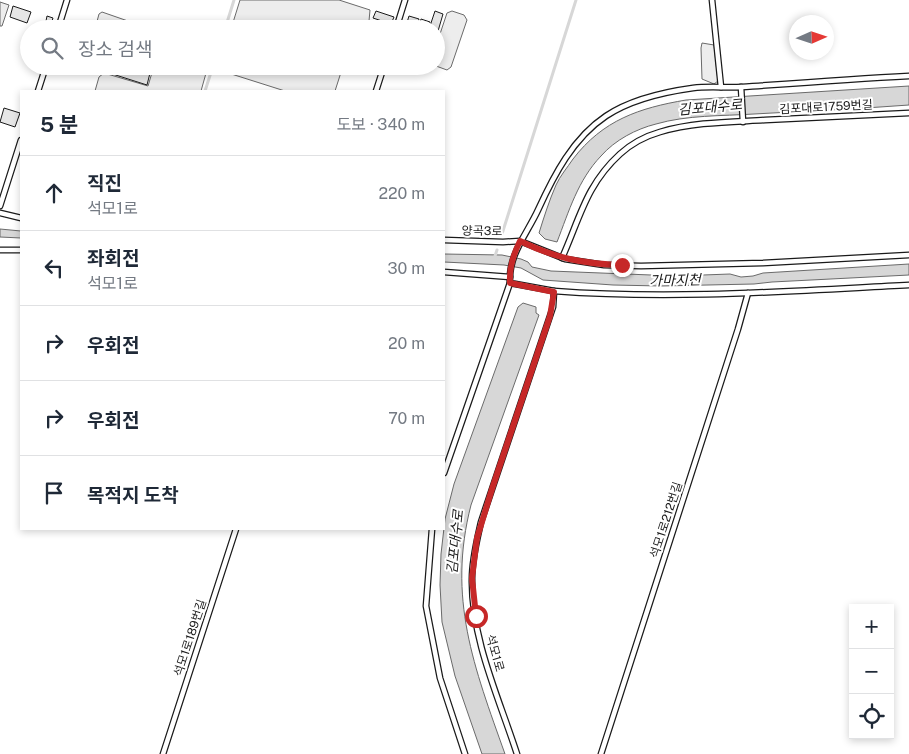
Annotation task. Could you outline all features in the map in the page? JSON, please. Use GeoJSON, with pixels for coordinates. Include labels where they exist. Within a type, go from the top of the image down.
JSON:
{"type":"FeatureCollection","features":[{"type":"Feature","properties":{"kind":"lane"},"geometry":{"type":"LineString","coordinates":[[61,20],[67,0]]}},
{"type":"Feature","properties":{"kind":"lane"},"geometry":{"type":"LineString","coordinates":[[399,20],[405,0]]}},
{"type":"Feature","properties":{"kind":"lane"},"geometry":{"type":"LineString","coordinates":[[712,0],[721,87]]}},
{"type":"Feature","properties":{"kind":"lane"},"geometry":{"type":"LineString","coordinates":[[38,90],[43,75]]}},
{"type":"Feature","properties":{"kind":"lane"},"geometry":{"type":"LineString","coordinates":[[376,90],[381,75]]}},
{"type":"Feature","properties":{"kind":"lane"},"geometry":{"type":"LineString","coordinates":[[445,470],[500,316],[510,283],[517,246],[532,223],[557,170],[597,122],[616,110],[646,98],[692,88],[721,87],[741,89],[909,76]]}},
{"type":"Feature","properties":{"kind":"lane"},"geometry":{"type":"LineString","coordinates":[[741,89],[743,119]]}},
{"type":"Feature","properties":{"kind":"lane","name":"김포대로1759번길"},"geometry":{"type":"LineString","coordinates":[[562,258],[582,206],[594,184],[611,163],[627,148],[649,136],[668,130],[743,119],[909,113]]}},
{"type":"Feature","properties":{"kind":"lane"},"geometry":{"type":"LineString","coordinates":[[0,206],[20,143]]}},
{"type":"Feature","properties":{"kind":"lane"},"geometry":{"type":"LineString","coordinates":[[0,213],[20,218]]}},
{"type":"Feature","properties":{"kind":"lane","name":"양곡3로"},"geometry":{"type":"LineString","coordinates":[[445,240],[520,241]]}},
{"type":"Feature","properties":{"kind":"lane"},"geometry":{"type":"LineString","coordinates":[[520,241],[562,258],[589,263],[641,266],[909,255]]}},
{"type":"Feature","properties":{"kind":"lane"},"geometry":{"type":"LineString","coordinates":[[0,250],[20,250]]}},
{"type":"Feature","properties":{"kind":"lane"},"geometry":{"type":"LineString","coordinates":[[445,272],[510,275]]}},
{"type":"Feature","properties":{"kind":"lane"},"geometry":{"type":"LineString","coordinates":[[510,283],[554,292],[633,296],[909,285]]}},
{"type":"Feature","properties":{"kind":"lane","name":"석모1로"},"geometry":{"type":"LineString","coordinates":[[517,754],[480,640],[473,600],[472,578],[474,556],[482,522],[550,316],[554,292]]}},
{"type":"Feature","properties":{"kind":"lane","name":"석모1로212번길"},"geometry":{"type":"LineString","coordinates":[[602,754],[736,337],[748,292]]}},
{"type":"Feature","properties":{"kind":"lane","name":"석모1로189번길"},"geometry":{"type":"LineString","coordinates":[[163,754],[236,530]]}},
{"type":"Feature","properties":{"kind":"lane"},"geometry":{"type":"LineString","coordinates":[[432,530],[426,606],[440,678],[466,754]]}},
{"type":"Feature","properties":{"kind":"shaded area"},"geometry":{"type":"Polygon","coordinates":[[[240,0],[339,0],[370,10],[369,20],[234,20],[240,0]]]}},
{"type":"Feature","properties":{"kind":"shaded area"},"geometry":{"type":"Polygon","coordinates":[[[0,2],[9,5],[2,26],[0,26],[0,2]]]}},
{"type":"Feature","properties":{"kind":"shaded area"},"geometry":{"type":"Polygon","coordinates":[[[452,11],[464,15],[467,20],[451,67],[447,70],[445,69],[445,20],[447,13],[452,11]]]}},
{"type":"Feature","properties":{"kind":"shaded area"},"geometry":{"type":"Polygon","coordinates":[[[102,12],[125,20],[97,20],[99,14],[102,12]]]}},
{"type":"Feature","properties":{"kind":"shaded area"},"geometry":{"type":"Polygon","coordinates":[[[702,43],[714,45],[718,81],[714,84],[702,79],[702,43]]]}},
{"type":"Feature","properties":{"kind":"shaded area"},"geometry":{"type":"Polygon","coordinates":[[[102,75],[111,75],[148,86],[151,75],[205,75],[201,90],[95,90],[99,77],[102,75]]]}},
{"type":"Feature","properties":{"kind":"shaded area"},"geometry":{"type":"Polygon","coordinates":[[[234,75],[340,75],[335,90],[282,90],[234,75]]]}},
{"type":"Feature","properties":{"kind":"water","name":"김포대수로"},"geometry":{"type":"Polygon","coordinates":[[[909,86],[909,105],[692,117],[648,126],[626,136],[613,145],[593,165],[575,196],[557,242],[545,239],[539,233],[556,185],[573,159],[597,134],[623,118],[638,112],[686,100],[909,86]]]}},
{"type":"Feature","properties":{"kind":"water"},"geometry":{"type":"Polygon","coordinates":[[[0,229],[20,231],[20,238],[0,237],[0,229]]]}},
{"type":"Feature","properties":{"kind":"water","name":"가마지천"},"geometry":{"type":"Polygon","coordinates":[[[445,254],[502,255],[521,259],[528,262],[532,267],[551,271],[676,276],[730,274],[741,277],[763,273],[909,264],[909,275],[754,284],[613,285],[543,280],[521,268],[504,265],[445,262],[445,254]]]}},
{"type":"Feature","properties":{"kind":"water","name":"김포대수로"},"geometry":{"type":"Polygon","coordinates":[[[523,303],[536,307],[536,313],[539,315],[471,505],[464,539],[463,602],[467,632],[483,691],[505,754],[482,754],[455,676],[442,622],[441,554],[445,519],[454,484],[518,307],[523,303]]]}},
{"type":"Feature","properties":{"kind":"building"},"geometry":{"type":"Polygon","coordinates":[[[13,6],[31,12],[28,20],[20,21],[10,17],[13,6]]]}},
{"type":"Feature","properties":{"kind":"building"},"geometry":{"type":"Polygon","coordinates":[[[376,11],[394,17],[393,20],[373,18],[376,11]]]}},
{"type":"Feature","properties":{"kind":"building"},"geometry":{"type":"Polygon","coordinates":[[[435,11],[443,14],[441,20],[432,20],[435,11]]]}},
{"type":"Feature","properties":{"kind":"building"},"geometry":{"type":"Polygon","coordinates":[[[47,16],[53,18],[52,20],[46,20],[47,16]]]}},
{"type":"Feature","properties":{"kind":"building"},"geometry":{"type":"Polygon","coordinates":[[[409,16],[419,19],[419,20],[408,20],[409,16]]]}},
{"type":"Feature","properties":{"kind":"building"},"geometry":{"type":"Polygon","coordinates":[[[116,75],[150,75],[147,85],[116,75]]]}},
{"type":"Feature","properties":{"kind":"building"},"geometry":{"type":"Polygon","coordinates":[[[4,108],[20,113],[15,127],[0,122],[4,108]]]}},
{"type":"Feature","properties":{"kind":"waterway"},"geometry":{"type":"LineString","coordinates":[[228,20],[234,0]]}},
{"type":"Feature","properties":{"kind":"waterway"},"geometry":{"type":"LineString","coordinates":[[502,234],[576,0]]}},
{"type":"Feature","properties":{"kind":"waterway"},"geometry":{"type":"LineString","coordinates":[[205,90],[210,75]]}},
{"type":"Feature","properties":{"kind":"waterway"},"geometry":{"type":"LineString","coordinates":[[494,259],[497,250]]}},
{"type":"Feature","properties":{"kind":"route"},"geometry":{"type":"LineString","coordinates":[[476,616],[472,578],[477,538],[553,307],[554,292],[510,283],[510,273],[517,246],[520,241],[549,254],[581,263],[622,265]]}}]}
